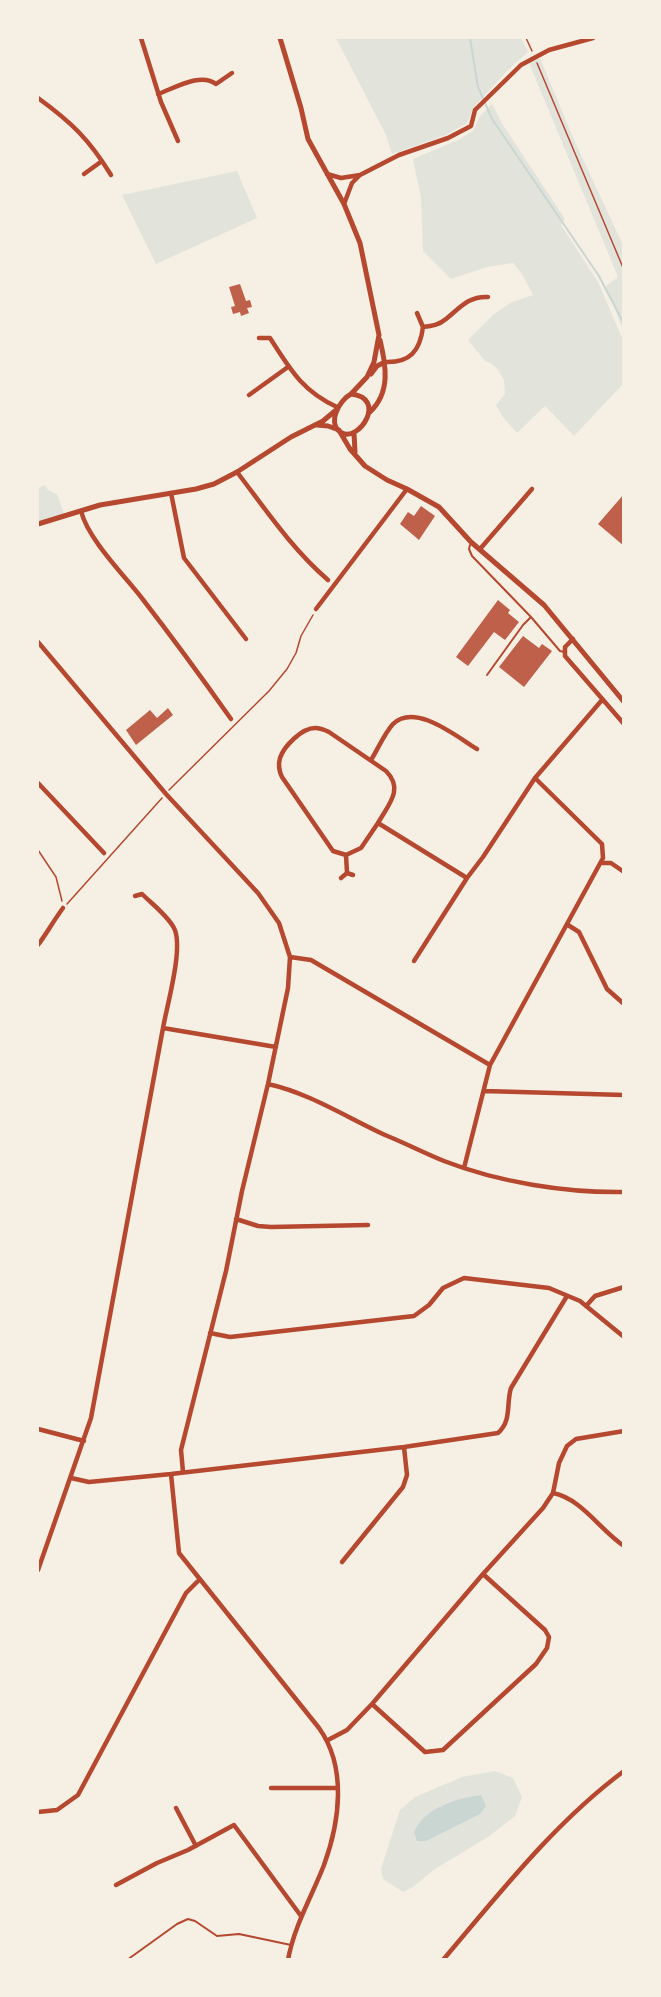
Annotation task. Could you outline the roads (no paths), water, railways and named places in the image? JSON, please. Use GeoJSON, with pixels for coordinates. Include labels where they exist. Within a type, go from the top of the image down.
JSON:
{"type":"FeatureCollection","features":[{"type":"Feature","properties":{"kind":"street"},"geometry":{"type":"LineString","coordinates":[[141,38],[158,94],[178,141]]}},
{"type":"Feature","properties":{"kind":"street"},"geometry":{"type":"LineString","coordinates":[[280,38],[308,139],[344,204],[360,243],[385,362],[386,376],[383,393],[364,423],[354,433],[349,434],[328,426],[315,425]]}},
{"type":"Feature","properties":{"kind":"street"},"geometry":{"type":"LineString","coordinates":[[344,204],[352,183],[360,175],[399,154],[448,138],[471,126],[475,110],[521,65],[549,50],[593,38]]}},
{"type":"Feature","properties":{"kind":"street"},"geometry":{"type":"LineString","coordinates":[[158,94],[200,79],[211,80],[216,84],[232,73]]}},
{"type":"Feature","properties":{"kind":"street"},"geometry":{"type":"LineString","coordinates":[[38,98],[74,125],[111,175]]}},
{"type":"Feature","properties":{"kind":"street"},"geometry":{"type":"LineString","coordinates":[[84,174],[102,161]]}},
{"type":"Feature","properties":{"kind":"street"},"geometry":{"type":"LineString","coordinates":[[327,174],[341,178],[360,175]]}},
{"type":"Feature","properties":{"kind":"street"},"geometry":{"type":"LineString","coordinates":[[423,327],[436,325],[446,320],[473,298],[488,297]]}},
{"type":"Feature","properties":{"kind":"street"},"geometry":{"type":"LineString","coordinates":[[38,524],[116,502],[171,494],[214,484],[237,472],[291,437],[315,425],[337,408],[377,366],[385,362],[396,363],[413,353],[420,342],[423,327],[417,313]]}},
{"type":"Feature","properties":{"kind":"street"},"geometry":{"type":"LineString","coordinates":[[367,376],[377,353],[379,335]]}},
{"type":"Feature","properties":{"kind":"street"},"geometry":{"type":"LineString","coordinates":[[259,338],[270,338],[288,367],[305,387],[337,408]]}},
{"type":"Feature","properties":{"kind":"street"},"geometry":{"type":"LineString","coordinates":[[249,395],[288,367]]}},
{"type":"Feature","properties":{"kind":"street"},"geometry":{"type":"LineString","coordinates":[[351,394],[366,400],[369,413]]}},
{"type":"Feature","properties":{"kind":"street"},"geometry":{"type":"LineString","coordinates":[[337,408],[335,419],[339,431],[355,454],[372,471],[439,507],[471,542],[544,605],[624,702]]}},
{"type":"Feature","properties":{"kind":"street"},"geometry":{"type":"LineString","coordinates":[[354,433],[355,454]]}},
{"type":"Feature","properties":{"kind":"street"},"geometry":{"type":"LineString","coordinates":[[237,472],[305,561],[328,580]]}},
{"type":"Feature","properties":{"kind":"street"},"geometry":{"type":"LineString","coordinates":[[316,609],[408,489]]}},
{"type":"Feature","properties":{"kind":"street"},"geometry":{"type":"LineString","coordinates":[[480,549],[532,489]]}},
{"type":"Feature","properties":{"kind":"street"},"geometry":{"type":"LineString","coordinates":[[171,494],[184,558],[246,639]]}},
{"type":"Feature","properties":{"kind":"street"},"geometry":{"type":"LineString","coordinates":[[81,511],[92,535],[231,719]]}},
{"type":"Feature","properties":{"kind":"street"},"geometry":{"type":"LineString","coordinates":[[573,639],[568,643],[564,652],[568,661],[624,724]]}},
{"type":"Feature","properties":{"kind":"street"},"geometry":{"type":"LineString","coordinates":[[38,642],[166,794],[258,893],[279,923],[290,957],[288,988],[268,1084],[181,1450],[183,1472]]}},
{"type":"Feature","properties":{"kind":"street"},"geometry":{"type":"LineString","coordinates":[[414,961],[535,778],[602,700]]}},
{"type":"Feature","properties":{"kind":"street"},"geometry":{"type":"LineString","coordinates":[[370,760],[393,724],[402,718],[425,718],[477,749]]}},
{"type":"Feature","properties":{"kind":"street"},"geometry":{"type":"LineString","coordinates":[[314,728],[329,732],[370,760],[392,777],[395,786],[394,794],[361,848],[346,855],[333,851],[282,777],[279,762],[284,750],[306,730],[314,728]]}},
{"type":"Feature","properties":{"kind":"street"},"geometry":{"type":"LineString","coordinates":[[464,1168],[490,1065],[602,863],[604,852],[602,844],[535,778]]}},
{"type":"Feature","properties":{"kind":"street"},"geometry":{"type":"LineString","coordinates":[[38,783],[104,853]]}},
{"type":"Feature","properties":{"kind":"street"},"geometry":{"type":"LineString","coordinates":[[378,823],[467,878]]}},
{"type":"Feature","properties":{"kind":"street"},"geometry":{"type":"LineString","coordinates":[[341,878],[350,874],[346,855]]}},
{"type":"Feature","properties":{"kind":"street"},"geometry":{"type":"LineString","coordinates":[[602,863],[611,863],[624,872]]}},
{"type":"Feature","properties":{"kind":"street"},"geometry":{"type":"LineString","coordinates":[[38,1570],[91,1418],[178,952],[177,937],[171,922],[142,894],[135,896]]}},
{"type":"Feature","properties":{"kind":"street"},"geometry":{"type":"LineString","coordinates":[[38,945],[63,908]]}},
{"type":"Feature","properties":{"kind":"street"},"geometry":{"type":"LineString","coordinates":[[568,925],[579,932],[607,989],[624,1005]]}},
{"type":"Feature","properties":{"kind":"street"},"geometry":{"type":"LineString","coordinates":[[290,957],[311,960],[490,1065]]}},
{"type":"Feature","properties":{"kind":"street"},"geometry":{"type":"LineString","coordinates":[[163,1028],[276,1047]]}},
{"type":"Feature","properties":{"kind":"street"},"geometry":{"type":"LineString","coordinates":[[268,1084],[291,1089],[384,1134],[464,1168],[562,1189],[624,1192]]}},
{"type":"Feature","properties":{"kind":"street"},"geometry":{"type":"LineString","coordinates":[[484,1091],[624,1095]]}},
{"type":"Feature","properties":{"kind":"street"},"geometry":{"type":"LineString","coordinates":[[237,1219],[258,1226],[271,1227],[368,1225]]}},
{"type":"Feature","properties":{"kind":"street"},"geometry":{"type":"LineString","coordinates":[[210,1333],[230,1337],[414,1316],[429,1305],[443,1288],[464,1278],[549,1288],[586,1306],[624,1337]]}},
{"type":"Feature","properties":{"kind":"street"},"geometry":{"type":"LineString","coordinates":[[586,1306],[595,1296],[624,1287]]}},
{"type":"Feature","properties":{"kind":"street"},"geometry":{"type":"LineString","coordinates":[[71,1478],[89,1482],[171,1474],[404,1447],[498,1433],[504,1428],[508,1417],[507,1399],[511,1388],[567,1296]]}},
{"type":"Feature","properties":{"kind":"street"},"geometry":{"type":"LineString","coordinates":[[38,1429],[84,1441]]}},
{"type":"Feature","properties":{"kind":"street"},"geometry":{"type":"LineString","coordinates":[[328,1740],[347,1730],[372,1704],[483,1574],[543,1508],[553,1493],[559,1463],[567,1446],[576,1439],[624,1431]]}},
{"type":"Feature","properties":{"kind":"street"},"geometry":{"type":"LineString","coordinates":[[342,1562],[403,1487],[407,1475],[404,1447]]}},
{"type":"Feature","properties":{"kind":"street"},"geometry":{"type":"LineString","coordinates":[[171,1474],[179,1552],[328,1740],[335,1759],[338,1788],[336,1823],[324,1865],[301,1916],[288,1959]]}},
{"type":"Feature","properties":{"kind":"street"},"geometry":{"type":"LineString","coordinates":[[553,1493],[565,1496],[575,1503],[614,1540],[624,1546]]}},
{"type":"Feature","properties":{"kind":"street"},"geometry":{"type":"LineString","coordinates":[[372,1704],[425,1752],[443,1750],[536,1664],[547,1648],[549,1636],[483,1574]]}},
{"type":"Feature","properties":{"kind":"street"},"geometry":{"type":"LineString","coordinates":[[38,1812],[57,1810],[78,1795],[186,1593],[200,1579]]}},
{"type":"Feature","properties":{"kind":"street"},"geometry":{"type":"LineString","coordinates":[[443,1959],[498,1894],[554,1834],[609,1782],[624,1771]]}},
{"type":"Feature","properties":{"kind":"street"},"geometry":{"type":"LineString","coordinates":[[271,1788],[338,1788]]}},
{"type":"Feature","properties":{"kind":"street"},"geometry":{"type":"LineString","coordinates":[[176,1808],[196,1846]]}},
{"type":"Feature","properties":{"kind":"street"},"geometry":{"type":"LineString","coordinates":[[116,1885],[157,1863],[179,1855],[234,1825],[301,1916]]}},
{"type":"Feature","properties":{"kind":"lane"},"geometry":{"type":"LineString","coordinates":[[471,542],[469,549],[472,556],[531,617],[560,651],[564,652]]}},
{"type":"Feature","properties":{"kind":"lane"},"geometry":{"type":"LineString","coordinates":[[487,675],[531,617]]}},
{"type":"Feature","properties":{"kind":"lane"},"geometry":{"type":"LineString","coordinates":[[127,1959],[177,1924],[188,1919],[195,1921],[217,1936],[239,1934],[292,1945]]}},
{"type":"Feature","properties":{"kind":"waterway"},"geometry":{"type":"LineString","coordinates":[[470,38],[478,87],[492,119],[599,276],[624,324]]}}]}
